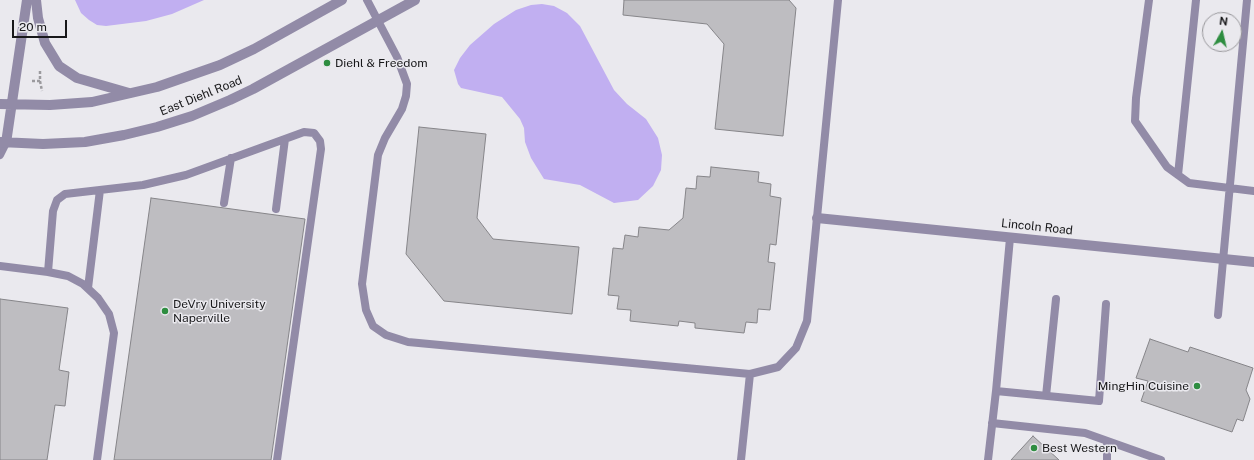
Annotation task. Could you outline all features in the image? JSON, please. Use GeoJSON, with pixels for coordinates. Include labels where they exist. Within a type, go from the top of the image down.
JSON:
{"type":"FeatureCollection","features":[{"type":"Feature","properties":{"kind":"street"},"geometry":{"type":"LineString","coordinates":[[3,142],[12,105],[27,0]]}},
{"type":"Feature","properties":{"kind":"street"},"geometry":{"type":"LineString","coordinates":[[36,0],[38,18],[45,43],[59,66],[76,78],[131,93]]}},
{"type":"Feature","properties":{"kind":"street","name":"East Diehl Road"},"geometry":{"type":"LineString","coordinates":[[0,104],[50,105],[92,102],[157,87],[220,65],[254,49],[342,0]]}},
{"type":"Feature","properties":{"kind":"street","name":"East Diehl Road"},"geometry":{"type":"LineString","coordinates":[[3,142],[43,144],[85,142],[157,127],[192,116],[253,89],[415,0]]}},
{"type":"Feature","properties":{"kind":"street","name":"Lincoln Road"},"geometry":{"type":"LineString","coordinates":[[817,218],[1254,262]]}},
{"type":"Feature","properties":{"kind":"lane"},"geometry":{"type":"LineString","coordinates":[[367,0],[397,57],[406,84],[406,96],[402,109],[385,138],[378,155],[362,284],[366,310],[373,326],[386,335],[408,342],[750,374],[778,367],[796,348],[807,321],[838,0]]}},
{"type":"Feature","properties":{"kind":"lane"},"geometry":{"type":"LineString","coordinates":[[1149,0],[1136,98],[1135,121],[1167,167],[1189,183],[1254,191]]}},
{"type":"Feature","properties":{"kind":"lane"},"geometry":{"type":"LineString","coordinates":[[1178,175],[1196,0]]}},
{"type":"Feature","properties":{"kind":"lane"},"geometry":{"type":"LineString","coordinates":[[1218,315],[1248,0]]}},
{"type":"Feature","properties":{"kind":"lane"},"geometry":{"type":"LineString","coordinates":[[48,272],[53,211],[58,200],[65,194],[143,185],[186,175],[304,132],[314,133],[320,141],[321,149],[277,460]]}},
{"type":"Feature","properties":{"kind":"lane"},"geometry":{"type":"LineString","coordinates":[[276,209],[285,139]]}},
{"type":"Feature","properties":{"kind":"lane"},"geometry":{"type":"LineString","coordinates":[[0,155],[3,142]]}},
{"type":"Feature","properties":{"kind":"lane"},"geometry":{"type":"LineString","coordinates":[[224,203],[231,158]]}},
{"type":"Feature","properties":{"kind":"lane"},"geometry":{"type":"LineString","coordinates":[[88,288],[100,190]]}},
{"type":"Feature","properties":{"kind":"lane"},"geometry":{"type":"LineString","coordinates":[[988,460],[1010,238]]}},
{"type":"Feature","properties":{"kind":"lane"},"geometry":{"type":"LineString","coordinates":[[0,266],[68,276],[84,284],[98,298],[109,314],[114,333],[97,460]]}},
{"type":"Feature","properties":{"kind":"lane"},"geometry":{"type":"LineString","coordinates":[[1046,396],[1056,299]]}},
{"type":"Feature","properties":{"kind":"lane"},"geometry":{"type":"LineString","coordinates":[[996,391],[1099,401],[1106,304]]}},
{"type":"Feature","properties":{"kind":"lane"},"geometry":{"type":"LineString","coordinates":[[741,460],[750,374]]}},
{"type":"Feature","properties":{"kind":"lane"},"geometry":{"type":"LineString","coordinates":[[992,423],[1085,433],[1162,460]]}},
{"type":"Feature","properties":{"kind":"lane"},"geometry":{"type":"LineString","coordinates":[[1107,441],[1107,460]]}},
{"type":"Feature","properties":{"kind":"path"},"geometry":{"type":"LineString","coordinates":[[40,71],[42,93]]}},
{"type":"Feature","properties":{"kind":"path"},"geometry":{"type":"LineString","coordinates":[[32,81],[40,81]]}},
{"type":"Feature","properties":{"kind":"shaded area"},"geometry":{"type":"Polygon","coordinates":[[[75,0],[204,0],[172,14],[146,21],[106,26],[97,25],[89,20],[81,13],[75,0]]]}},
{"type":"Feature","properties":{"kind":"shaded area"},"geometry":{"type":"Polygon","coordinates":[[[542,4],[554,6],[567,13],[580,26],[614,90],[627,104],[646,119],[658,138],[662,155],[661,170],[653,186],[638,200],[614,203],[580,185],[544,179],[531,158],[525,142],[524,128],[520,119],[502,97],[461,88],[458,84],[454,70],[460,58],[470,45],[494,24],[516,10],[531,5],[542,4]]]}},
{"type":"Feature","properties":{"kind":"building"},"geometry":{"type":"Polygon","coordinates":[[[624,0],[789,0],[796,8],[783,136],[715,129],[724,44],[707,24],[623,15],[624,0]]]}},
{"type":"Feature","properties":{"kind":"building"},"geometry":{"type":"Polygon","coordinates":[[[419,127],[486,134],[477,218],[493,239],[579,247],[572,314],[444,301],[406,254],[419,127]]]}},
{"type":"Feature","properties":{"kind":"building"},"geometry":{"type":"Polygon","coordinates":[[[711,167],[759,172],[758,182],[771,184],[770,196],[781,198],[776,245],[770,244],[768,262],[775,263],[770,310],[758,309],[757,323],[746,322],[744,333],[695,328],[695,323],[679,321],[678,326],[630,321],[631,310],[617,309],[619,296],[608,295],[613,248],[623,249],[625,235],[638,237],[639,227],[669,230],[683,218],[686,188],[696,189],[697,176],[710,177],[711,167]]]}},
{"type":"Feature","properties":{"kind":"building"},"geometry":{"type":"Polygon","coordinates":[[[151,198],[305,219],[271,460],[114,460],[151,198]]]}},
{"type":"Feature","properties":{"kind":"building"},"geometry":{"type":"Polygon","coordinates":[[[0,299],[68,308],[59,370],[69,372],[65,406],[55,405],[47,460],[0,460],[0,299]]]}},
{"type":"Feature","properties":{"kind":"building","name":"MingHin Cuisine"},"geometry":{"type":"Polygon","coordinates":[[[1150,339],[1188,352],[1190,347],[1253,368],[1246,390],[1250,399],[1243,421],[1237,419],[1232,432],[1141,401],[1148,381],[1136,378],[1150,339]]]}},
{"type":"Feature","properties":{"kind":"building","name":"Best Western"},"geometry":{"type":"Polygon","coordinates":[[[1033,436],[1059,460],[1011,460],[1033,436]]]}},
{"type":"Feature","properties":{"kind":"place","name":"Diehl & Freedom"},"geometry":{"type":"Point","coordinates":[327,63]}},
{"type":"Feature","properties":{"kind":"place","name":"DeVry University Naperville"},"geometry":{"type":"Point","coordinates":[165,311]}},
{"type":"Feature","properties":{"kind":"place","name":"MingHin Cuisine"},"geometry":{"type":"Point","coordinates":[1197,386]}},
{"type":"Feature","properties":{"kind":"place","name":"Best Western"},"geometry":{"type":"Point","coordinates":[1034,448]}}]}
